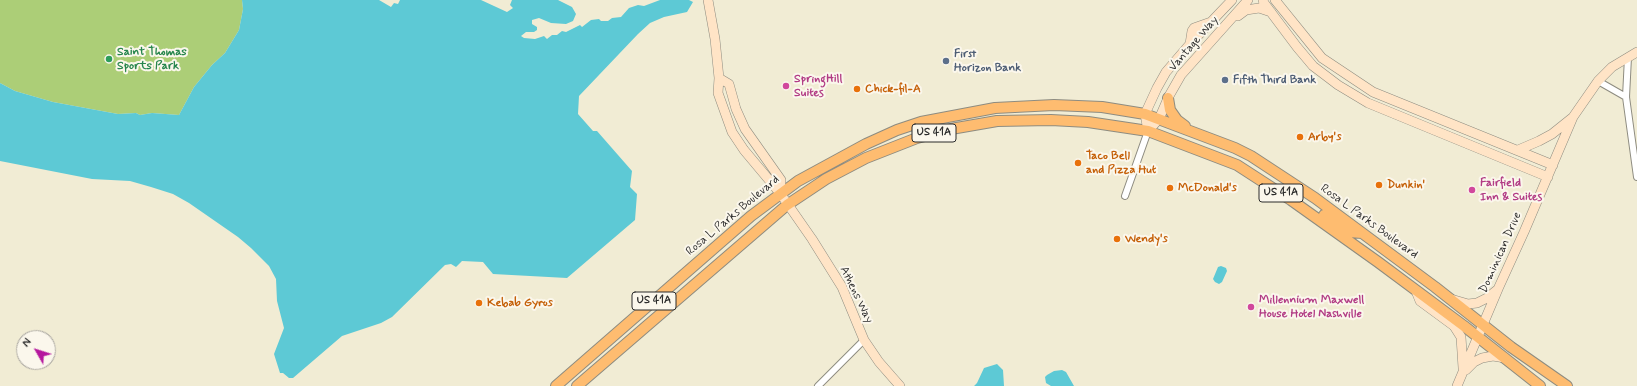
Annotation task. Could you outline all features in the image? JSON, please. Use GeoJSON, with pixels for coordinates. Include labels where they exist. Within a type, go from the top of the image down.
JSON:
{"type":"FeatureCollection","features":[{"type":"Feature","properties":{"kind":"main road"},"geometry":{"type":"LineString","coordinates":[[1168,98],[1171,112],[1177,120],[1195,132]]}},
{"type":"Feature","properties":{"kind":"main road","name":"Rosa L Parks Boulevard"},"geometry":{"type":"LineString","coordinates":[[556,386],[751,216],[780,193],[834,160],[888,134],[922,122],[949,116],[1007,107],[1054,105],[1102,107],[1145,114],[1195,132],[1251,156],[1300,188],[1362,233],[1512,347],[1567,386]]}},
{"type":"Feature","properties":{"kind":"main road","name":"US 41A"},"geometry":{"type":"LineString","coordinates":[[577,386],[787,205],[826,179],[866,158],[916,138],[951,129],[1003,121],[1051,120],[1088,122],[1148,131],[1237,164],[1289,198],[1479,337],[1540,386]]}},
{"type":"Feature","properties":{"kind":"main road"},"geometry":{"type":"LineString","coordinates":[[1289,198],[1324,215],[1349,232],[1362,233]]}},
{"type":"Feature","properties":{"kind":"street","name":"Athens Way"},"geometry":{"type":"LineString","coordinates":[[708,0],[715,40],[719,78],[718,93],[732,132],[744,150],[780,193],[812,239],[842,287],[864,340],[882,366],[900,386]]}},
{"type":"Feature","properties":{"kind":"street","name":"Vantage Way"},"geometry":{"type":"LineString","coordinates":[[1148,131],[1159,119],[1168,98],[1181,75],[1248,0]]}},
{"type":"Feature","properties":{"kind":"street"},"geometry":{"type":"LineString","coordinates":[[1263,0],[1270,12],[1313,66],[1338,85],[1368,103],[1548,177]]}},
{"type":"Feature","properties":{"kind":"street","name":"Vantage Way"},"geometry":{"type":"LineString","coordinates":[[1145,114],[1166,72],[1190,44],[1231,1]]}},
{"type":"Feature","properties":{"kind":"street"},"geometry":{"type":"LineString","coordinates":[[1278,1],[1322,58],[1373,92],[1553,165]]}},
{"type":"Feature","properties":{"kind":"street"},"geometry":{"type":"LineString","coordinates":[[1227,23],[1246,10],[1259,8],[1270,12]]}},
{"type":"Feature","properties":{"kind":"street","name":"Dominican Drive"},"geometry":{"type":"LineString","coordinates":[[1457,386],[1573,117],[1598,81],[1612,67],[1637,52]]}},
{"type":"Feature","properties":{"kind":"street"},"geometry":{"type":"LineString","coordinates":[[1628,57],[1626,97],[1637,177]]}},
{"type":"Feature","properties":{"kind":"street"},"geometry":{"type":"LineString","coordinates":[[1313,66],[1322,58]]}},
{"type":"Feature","properties":{"kind":"street"},"geometry":{"type":"LineString","coordinates":[[1598,81],[1626,97]]}},
{"type":"Feature","properties":{"kind":"street"},"geometry":{"type":"LineString","coordinates":[[1124,196],[1148,131],[1145,114]]}},
{"type":"Feature","properties":{"kind":"street"},"geometry":{"type":"LineString","coordinates":[[1518,150],[1552,134],[1573,117]]}},
{"type":"Feature","properties":{"kind":"street"},"geometry":{"type":"LineString","coordinates":[[1472,131],[1473,146]]}},
{"type":"Feature","properties":{"kind":"street"},"geometry":{"type":"LineString","coordinates":[[1450,299],[1468,304],[1477,304],[1498,289]]}},
{"type":"Feature","properties":{"kind":"street"},"geometry":{"type":"LineString","coordinates":[[1416,291],[1420,301],[1454,326],[1461,337],[1463,372]]}},
{"type":"Feature","properties":{"kind":"street"},"geometry":{"type":"LineString","coordinates":[[818,386],[864,340]]}},
{"type":"Feature","properties":{"kind":"street"},"geometry":{"type":"LineString","coordinates":[[1463,372],[1474,362],[1482,358],[1493,356],[1505,358]]}},
{"type":"Feature","properties":{"kind":"green space","name":"Saint Thomas Sports Park"},"geometry":{"type":"Polygon","coordinates":[[[0,0],[242,0],[243,9],[239,30],[225,53],[212,65],[194,87],[179,115],[152,113],[140,115],[136,113],[118,114],[53,102],[15,91],[0,83],[0,0]]]}},
{"type":"Feature","properties":{"kind":"water"},"geometry":{"type":"Polygon","coordinates":[[[242,0],[379,0],[391,7],[394,3],[398,4],[400,0],[481,0],[507,12],[513,8],[510,5],[512,0],[558,0],[572,7],[576,14],[573,21],[566,24],[551,23],[539,18],[532,20],[532,24],[537,27],[537,30],[534,32],[526,32],[521,36],[524,38],[535,39],[544,36],[547,39],[562,31],[566,32],[580,25],[582,27],[591,20],[599,19],[601,21],[608,21],[612,18],[621,17],[629,8],[638,5],[644,6],[660,0],[689,0],[693,2],[687,12],[664,17],[650,23],[579,96],[578,114],[593,131],[597,131],[632,171],[630,187],[637,194],[635,220],[567,278],[493,274],[483,262],[462,261],[456,267],[451,264],[445,265],[392,317],[381,323],[342,336],[293,378],[289,378],[283,373],[280,373],[274,354],[284,328],[277,301],[276,279],[269,266],[238,237],[189,203],[173,194],[130,181],[92,179],[0,161],[0,83],[15,91],[53,102],[118,114],[136,113],[140,115],[152,113],[179,115],[194,87],[212,65],[225,53],[239,30],[243,9],[242,0]]]}},
{"type":"Feature","properties":{"kind":"water"},"geometry":{"type":"Polygon","coordinates":[[[1221,266],[1226,268],[1227,271],[1222,282],[1219,284],[1213,279],[1218,267],[1221,266]]]}},
{"type":"Feature","properties":{"kind":"water"},"geometry":{"type":"Polygon","coordinates":[[[997,364],[1003,370],[1004,386],[974,386],[984,368],[997,364]]]}},
{"type":"Feature","properties":{"kind":"water"},"geometry":{"type":"Polygon","coordinates":[[[1062,370],[1066,372],[1074,386],[1051,386],[1046,383],[1045,377],[1047,375],[1054,371],[1062,370]]]}},
{"type":"Feature","properties":{"kind":"place","name":"Saint Thomas Sports Park"},"geometry":{"type":"Point","coordinates":[109,59]}},
{"type":"Feature","properties":{"kind":"place","name":"First Horizon Bank"},"geometry":{"type":"Point","coordinates":[946,61]}},
{"type":"Feature","properties":{"kind":"place","name":"Fifth Third Bank"},"geometry":{"type":"Point","coordinates":[1225,80]}},
{"type":"Feature","properties":{"kind":"place","name":"SpringHill Suites"},"geometry":{"type":"Point","coordinates":[786,86]}},
{"type":"Feature","properties":{"kind":"place","name":"Chick-fil-A"},"geometry":{"type":"Point","coordinates":[857,89]}},
{"type":"Feature","properties":{"kind":"place","name":"Arby's"},"geometry":{"type":"Point","coordinates":[1300,137]}},
{"type":"Feature","properties":{"kind":"place","name":"Taco Bell and Pizza Hut"},"geometry":{"type":"Point","coordinates":[1078,163]}},
{"type":"Feature","properties":{"kind":"place","name":"Dunkin'"},"geometry":{"type":"Point","coordinates":[1379,185]}},
{"type":"Feature","properties":{"kind":"place","name":"McDonald's"},"geometry":{"type":"Point","coordinates":[1170,188]}},
{"type":"Feature","properties":{"kind":"place","name":"Fairfield Inn & Suites"},"geometry":{"type":"Point","coordinates":[1472,190]}},
{"type":"Feature","properties":{"kind":"place","name":"Wendy's"},"geometry":{"type":"Point","coordinates":[1117,239]}},
{"type":"Feature","properties":{"kind":"place","name":"Kebab Gyros"},"geometry":{"type":"Point","coordinates":[479,303]}},
{"type":"Feature","properties":{"kind":"place","name":"Millennium Maxwell House Hotel Nashville"},"geometry":{"type":"Point","coordinates":[1251,307]}}]}
